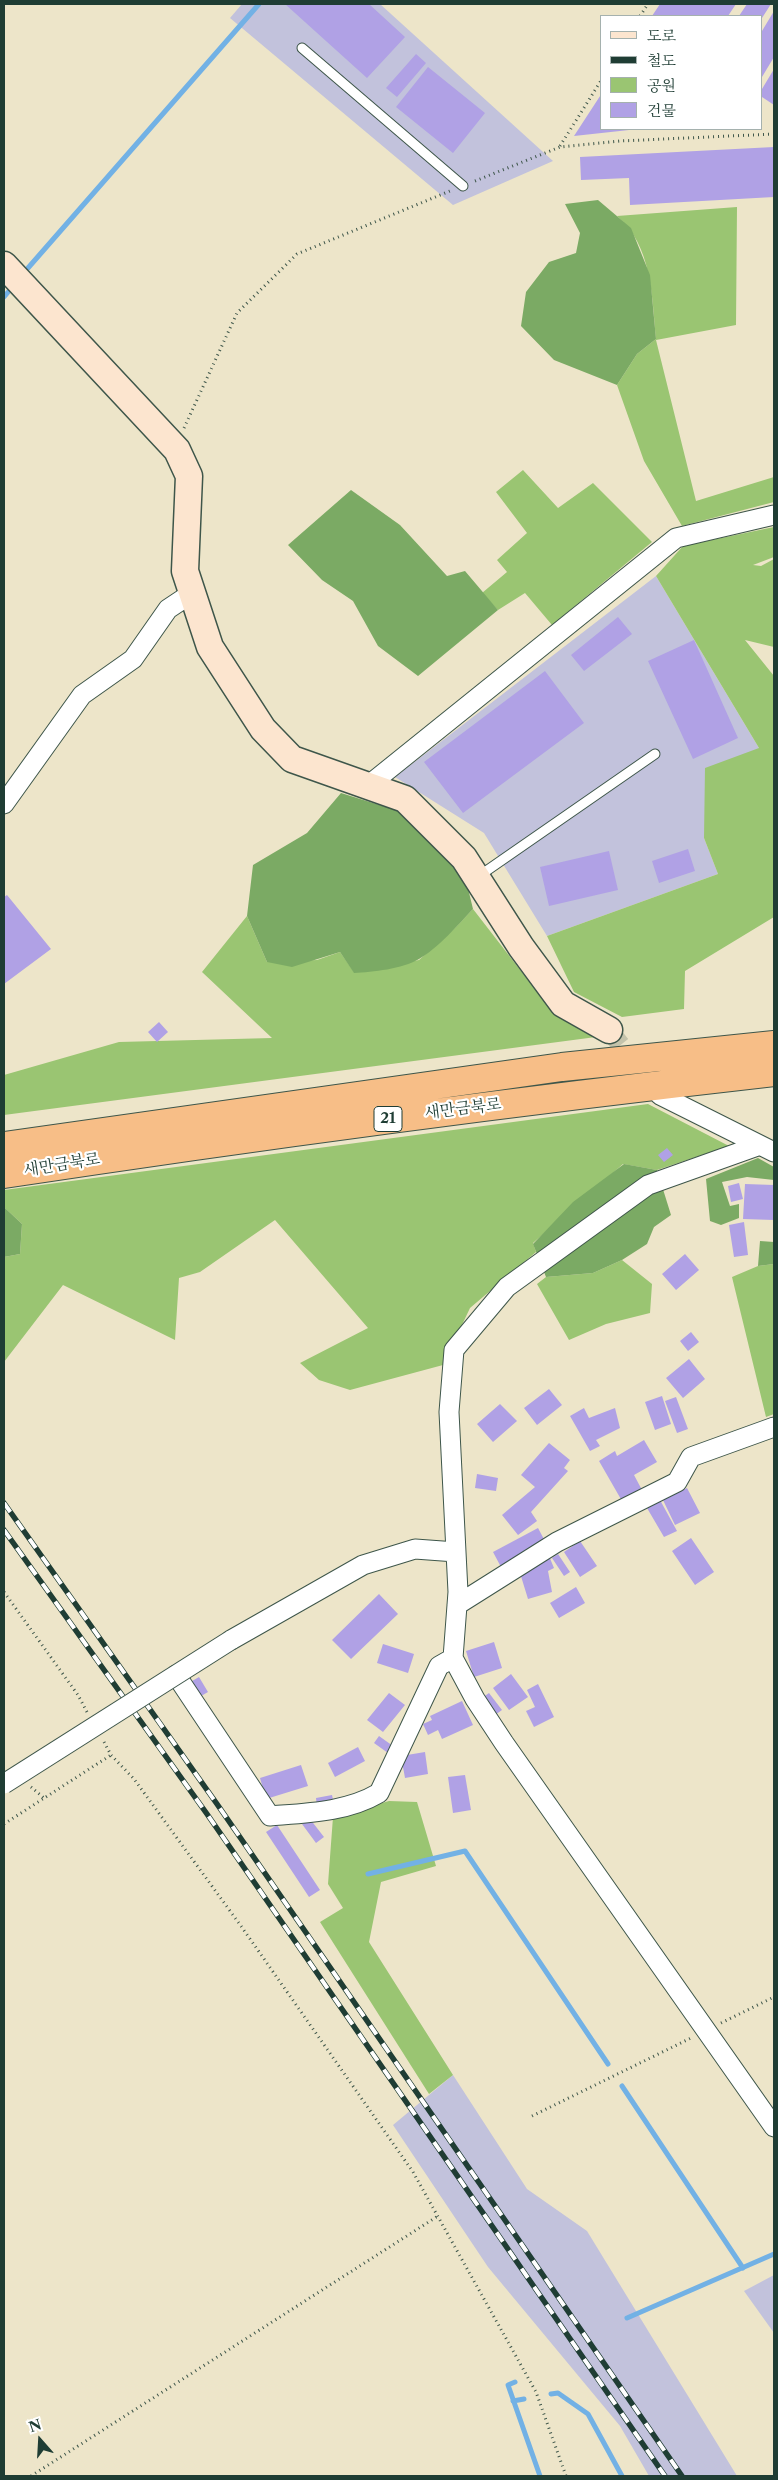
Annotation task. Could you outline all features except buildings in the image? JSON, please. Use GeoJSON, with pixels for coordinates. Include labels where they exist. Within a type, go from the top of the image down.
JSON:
{"type":"FeatureCollection","features":[{"type":"Feature","properties":{"kind":"highway","name":"새만금북로"},"geometry":{"type":"LineString","coordinates":[[4,1146],[562,1067],[774,1045]]}},
{"type":"Feature","properties":{"kind":"highway","name":"새만금북로"},"geometry":{"type":"LineString","coordinates":[[4,1174],[263,1135],[569,1095],[774,1072]]}},
{"type":"Feature","properties":{"kind":"street"},"geometry":{"type":"LineString","coordinates":[[4,265],[177,450],[189,476],[185,571],[210,647],[263,729],[292,759],[318,770],[369,785],[405,799],[464,858],[521,947],[563,1004],[609,1030]]}},
{"type":"Feature","properties":{"kind":"street"},"geometry":{"type":"LineString","coordinates":[[369,785],[676,538],[774,515]]}},
{"type":"Feature","properties":{"kind":"street"},"geometry":{"type":"LineString","coordinates":[[4,804],[82,695],[133,658],[168,609],[192,593]]}},
{"type":"Feature","properties":{"kind":"street"},"geometry":{"type":"LineString","coordinates":[[660,1095],[767,1148]]}},
{"type":"Feature","properties":{"kind":"street"},"geometry":{"type":"LineString","coordinates":[[767,1148],[648,1185],[507,1287],[454,1350],[450,1412],[457,1605],[453,1658],[475,1699],[504,1743],[774,2127]]}},
{"type":"Feature","properties":{"kind":"street"},"geometry":{"type":"LineString","coordinates":[[457,1605],[557,1542],[677,1482],[691,1457],[774,1427]]}},
{"type":"Feature","properties":{"kind":"street"},"geometry":{"type":"LineString","coordinates":[[4,1784],[231,1640],[363,1565],[415,1549],[456,1552]]}},
{"type":"Feature","properties":{"kind":"street"},"geometry":{"type":"LineString","coordinates":[[176,1675],[270,1816],[318,1812],[366,1801],[379,1793],[439,1666],[453,1658]]}},
{"type":"Feature","properties":{"kind":"lane"},"geometry":{"type":"LineString","coordinates":[[302,48],[463,186]]}},
{"type":"Feature","properties":{"kind":"lane"},"geometry":{"type":"LineString","coordinates":[[477,878],[655,754]]}},
{"type":"Feature","properties":{"kind":"path"},"geometry":{"type":"LineString","coordinates":[[641,15],[648,4]]}},
{"type":"Feature","properties":{"kind":"path"},"geometry":{"type":"LineString","coordinates":[[560,147],[600,82]]}},
{"type":"Feature","properties":{"kind":"path"},"geometry":{"type":"LineString","coordinates":[[177,450],[181,434],[237,313],[297,254],[560,147],[620,141],[774,134]]}},
{"type":"Feature","properties":{"kind":"path"},"geometry":{"type":"LineString","coordinates":[[4,1592],[78,1695],[92,1721]]}},
{"type":"Feature","properties":{"kind":"path"},"geometry":{"type":"LineString","coordinates":[[102,1738],[111,1755],[140,1787],[342,2069],[413,2172],[536,2392],[566,2476]]}},
{"type":"Feature","properties":{"kind":"path"},"geometry":{"type":"LineString","coordinates":[[4,1824],[111,1755]]}},
{"type":"Feature","properties":{"kind":"path"},"geometry":{"type":"LineString","coordinates":[[532,2116],[774,1997]]}},
{"type":"Feature","properties":{"kind":"path"},"geometry":{"type":"LineString","coordinates":[[30,2476],[438,2216]]}},
{"type":"Feature","properties":{"kind":"shaded area"},"geometry":{"type":"Polygon","coordinates":[[[242,4],[380,4],[553,161],[453,205],[230,18],[242,4]]]}},
{"type":"Feature","properties":{"kind":"shaded area"},"geometry":{"type":"Polygon","coordinates":[[[656,576],[759,748],[704,838],[718,874],[547,936],[484,833],[395,777],[656,576]]]}},
{"type":"Feature","properties":{"kind":"shaded area"},"geometry":{"type":"Polygon","coordinates":[[[453,2075],[527,2189],[587,2231],[737,2476],[649,2476],[620,2426],[488,2267],[393,2125],[453,2075]]]}},
{"type":"Feature","properties":{"kind":"shaded area"},"geometry":{"type":"Polygon","coordinates":[[[774,2275],[774,2333],[744,2291],[774,2275]]]}},
{"type":"Feature","properties":{"kind":"green space"},"geometry":{"type":"Polygon","coordinates":[[[598,200],[631,228],[650,275],[656,339],[637,354],[617,385],[554,360],[521,326],[526,292],[549,262],[576,253],[580,233],[565,204],[598,200]]]}},
{"type":"Feature","properties":{"kind":"green space"},"geometry":{"type":"Polygon","coordinates":[[[737,207],[736,325],[656,340],[696,501],[774,477],[774,502],[682,526],[644,461],[617,385],[637,354],[656,339],[651,289],[644,257],[629,228],[617,216],[737,207]]]}},
{"type":"Feature","properties":{"kind":"green space"},"geometry":{"type":"Polygon","coordinates":[[[523,470],[558,508],[593,483],[652,542],[552,625],[525,593],[498,610],[482,593],[507,572],[497,560],[527,533],[496,492],[523,470]]]}},
{"type":"Feature","properties":{"kind":"green space"},"geometry":{"type":"Polygon","coordinates":[[[351,490],[400,525],[447,576],[465,571],[498,610],[418,676],[378,646],[353,601],[322,580],[288,545],[351,490]]]}},
{"type":"Feature","properties":{"kind":"green space"},"geometry":{"type":"Polygon","coordinates":[[[774,527],[774,557],[753,565],[761,566],[774,559],[774,647],[745,640],[774,676],[774,917],[685,971],[684,1009],[622,1017],[574,992],[547,936],[718,874],[704,838],[705,768],[759,748],[656,576],[683,546],[774,527]]]}},
{"type":"Feature","properties":{"kind":"green space"},"geometry":{"type":"Polygon","coordinates":[[[341,793],[405,813],[465,876],[473,909],[448,936],[426,955],[396,968],[354,973],[340,952],[292,967],[267,962],[247,916],[253,865],[307,833],[341,793]]]}},
{"type":"Feature","properties":{"kind":"green space"},"geometry":{"type":"Polygon","coordinates":[[[473,909],[545,1002],[596,1037],[4,1115],[4,1075],[119,1042],[272,1038],[202,972],[247,916],[267,962],[317,960],[340,952],[354,972],[419,960],[473,909]]]}},
{"type":"Feature","properties":{"kind":"green space"},"geometry":{"type":"Polygon","coordinates":[[[648,1104],[729,1146],[657,1170],[623,1164],[533,1243],[536,1252],[470,1308],[443,1365],[350,1390],[319,1380],[300,1363],[368,1328],[275,1220],[200,1272],[179,1278],[175,1340],[63,1285],[4,1362],[4,1257],[20,1254],[22,1224],[4,1207],[4,1190],[648,1104]]]}},
{"type":"Feature","properties":{"kind":"green space"},"geometry":{"type":"Polygon","coordinates":[[[758,1158],[774,1167],[774,1180],[747,1177],[722,1182],[730,1206],[739,1204],[739,1218],[721,1225],[710,1221],[706,1179],[758,1158]]]}},
{"type":"Feature","properties":{"kind":"green space"},"geometry":{"type":"Polygon","coordinates":[[[624,1164],[657,1170],[671,1215],[654,1227],[647,1244],[622,1260],[593,1273],[546,1277],[533,1244],[573,1202],[624,1164]]]}},
{"type":"Feature","properties":{"kind":"green space"},"geometry":{"type":"Polygon","coordinates":[[[4,1207],[22,1224],[20,1254],[4,1257],[4,1207]]]}},
{"type":"Feature","properties":{"kind":"green space"},"geometry":{"type":"Polygon","coordinates":[[[760,1241],[774,1242],[774,1264],[758,1266],[760,1241]]]}},
{"type":"Feature","properties":{"kind":"green space"},"geometry":{"type":"Polygon","coordinates":[[[622,1260],[652,1284],[650,1313],[606,1324],[569,1340],[537,1284],[546,1277],[593,1273],[622,1260]]]}},
{"type":"Feature","properties":{"kind":"green space"},"geometry":{"type":"Polygon","coordinates":[[[774,1264],[774,1414],[766,1417],[732,1277],[758,1266],[774,1264]]]}},
{"type":"Feature","properties":{"kind":"green space"},"geometry":{"type":"Polygon","coordinates":[[[389,1801],[417,1802],[436,1866],[381,1882],[369,1942],[453,2075],[429,2094],[320,1922],[343,1908],[328,1884],[333,1817],[389,1801]]]}},
{"type":"Feature","properties":{"kind":"waterway"},"geometry":{"type":"LineString","coordinates":[[28,268],[259,4]]}},
{"type":"Feature","properties":{"kind":"waterway"},"geometry":{"type":"LineString","coordinates":[[4,297],[9,291]]}},
{"type":"Feature","properties":{"kind":"waterway"},"geometry":{"type":"LineString","coordinates":[[368,1874],[465,1851],[608,2064]]}},
{"type":"Feature","properties":{"kind":"waterway"},"geometry":{"type":"LineString","coordinates":[[622,2086],[743,2268]]}},
{"type":"Feature","properties":{"kind":"waterway"},"geometry":{"type":"LineString","coordinates":[[627,2318],[774,2254]]}},
{"type":"Feature","properties":{"kind":"waterway"},"geometry":{"type":"LineString","coordinates":[[515,2382],[508,2385],[540,2476]]}},
{"type":"Feature","properties":{"kind":"waterway"},"geometry":{"type":"LineString","coordinates":[[551,2394],[558,2393],[588,2414],[622,2476]]}},
{"type":"Feature","properties":{"kind":"waterway"},"geometry":{"type":"LineString","coordinates":[[513,2401],[524,2399]]}},
{"type":"Feature","properties":{"kind":"tunnel"},"geometry":{"type":"LineString","coordinates":[[609,1030],[659,1094]]}},
{"type":"Feature","properties":{"kind":"railway"},"geometry":{"type":"LineString","coordinates":[[4,1503],[217,1804],[682,2476]]}},
{"type":"Feature","properties":{"kind":"railway"},"geometry":{"type":"LineString","coordinates":[[4,1530],[207,1814],[665,2476]]}}]}
